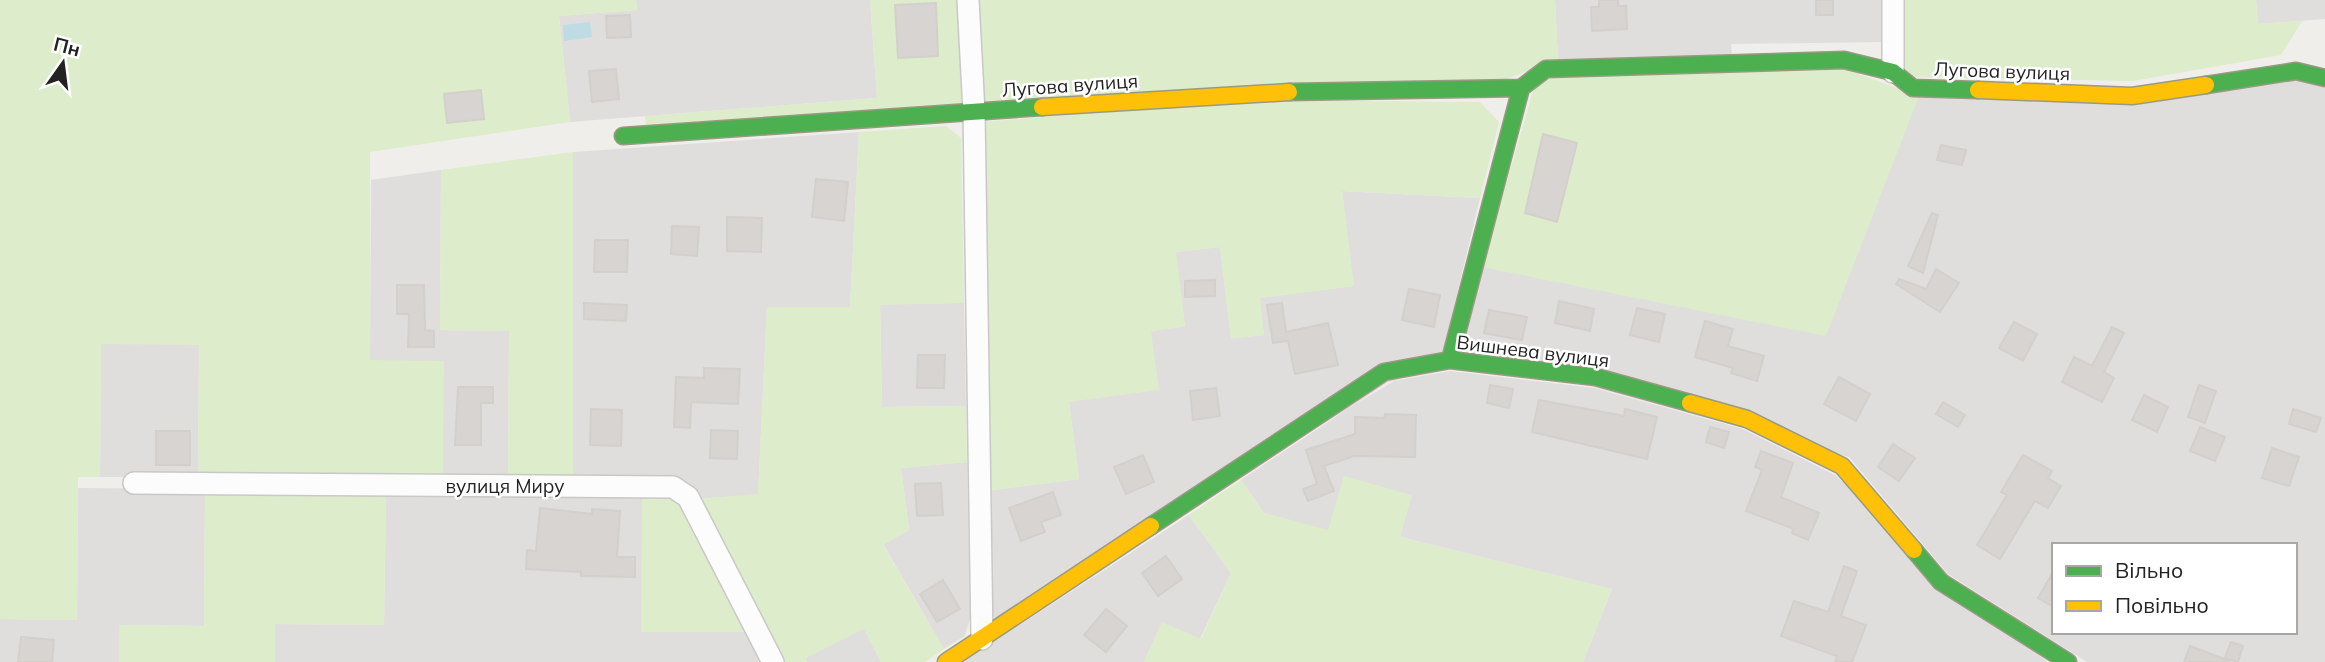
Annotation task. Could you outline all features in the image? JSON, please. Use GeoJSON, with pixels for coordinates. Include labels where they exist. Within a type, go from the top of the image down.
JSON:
{"type":"FeatureCollection","features":[{"type":"Feature","properties":{"kind":"street"},"geometry":{"type":"LineString","coordinates":[[968,0],[974,112],[982,639]]}},
{"type":"Feature","properties":{"kind":"street"},"geometry":{"type":"LineString","coordinates":[[1892,0],[1893,72]]}},
{"type":"Feature","properties":{"kind":"street","name":"Лугова вулиця"},"geometry":{"type":"LineString","coordinates":[[623,136],[1252,93],[1521,88],[1546,69],[1844,60],[1893,72],[1913,88],[2132,96],[2296,71],[2325,78]]}},
{"type":"Feature","properties":{"kind":"street"},"geometry":{"type":"LineString","coordinates":[[1450,360],[1521,88]]}},
{"type":"Feature","properties":{"kind":"street","name":"Вишнева вулиця"},"geometry":{"type":"LineString","coordinates":[[946,662],[1384,372],[1450,360],[1597,377],[1759,424],[1842,466],[1941,582],[2068,662]]}},
{"type":"Feature","properties":{"kind":"street","name":"вулиця Миру"},"geometry":{"type":"LineString","coordinates":[[134,483],[673,487],[688,497],[773,662]]}},
{"type":"Feature","properties":{"kind":"shaded area"},"geometry":{"type":"Polygon","coordinates":[[[636,0],[870,0],[877,98],[570,122],[559,16],[637,10],[636,0]]]}},
{"type":"Feature","properties":{"kind":"shaded area"},"geometry":{"type":"Polygon","coordinates":[[[1555,0],[1884,0],[1885,42],[1731,44],[1732,56],[1558,60],[1555,0]]]}},
{"type":"Feature","properties":{"kind":"shaded area"},"geometry":{"type":"Polygon","coordinates":[[[2256,0],[2325,0],[2325,19],[2258,24],[2256,0]]]}},
{"type":"Feature","properties":{"kind":"shaded area"},"geometry":{"type":"Polygon","coordinates":[[[2296,80],[2325,88],[2325,662],[2087,662],[1948,574],[1849,457],[1462,351],[1482,267],[1919,96],[2296,80]]]}},
{"type":"Feature","properties":{"kind":"shaded area"},"geometry":{"type":"Polygon","coordinates":[[[859,132],[850,307],[767,307],[758,495],[695,499],[573,480],[573,152],[859,132]]]}},
{"type":"Feature","properties":{"kind":"shaded area"},"geometry":{"type":"Polygon","coordinates":[[[441,170],[440,330],[509,331],[508,480],[443,479],[370,361],[371,180],[441,170]]]}},
{"type":"Feature","properties":{"kind":"shaded area"},"geometry":{"type":"Polygon","coordinates":[[[1342,191],[1480,198],[1443,352],[996,618],[986,612],[985,491],[1079,479],[1069,402],[1151,331],[1185,326],[1175,252],[1220,247],[1231,338],[1264,335],[1259,298],[1353,286],[1342,191]]]}},
{"type":"Feature","properties":{"kind":"shaded area"},"geometry":{"type":"Polygon","coordinates":[[[964,303],[966,406],[882,407],[880,304],[964,303]]]}},
{"type":"Feature","properties":{"kind":"shaded area"},"geometry":{"type":"Polygon","coordinates":[[[101,344],[199,344],[198,477],[100,477],[101,344]]]}},
{"type":"Feature","properties":{"kind":"shaded area"},"geometry":{"type":"Polygon","coordinates":[[[1450,371],[1594,388],[1743,429],[1835,475],[2047,662],[1583,662],[1612,589],[1400,537],[1411,494],[1329,531],[1264,513],[1241,480],[1388,382],[1450,371]]]}},
{"type":"Feature","properties":{"kind":"shaded area"},"geometry":{"type":"Polygon","coordinates":[[[967,462],[970,618],[965,636],[944,649],[883,544],[909,530],[901,468],[967,462]]]}},
{"type":"Feature","properties":{"kind":"shaded area"},"geometry":{"type":"Polygon","coordinates":[[[78,488],[205,489],[204,626],[119,625],[119,662],[0,662],[0,619],[77,620],[78,488]]]}},
{"type":"Feature","properties":{"kind":"shaded area"},"geometry":{"type":"Polygon","coordinates":[[[386,491],[642,493],[750,632],[765,662],[275,662],[275,624],[384,625],[386,491]]]}},
{"type":"Feature","properties":{"kind":"shaded area"},"geometry":{"type":"Polygon","coordinates":[[[1189,515],[1231,573],[1200,639],[1162,623],[1144,662],[963,662],[1189,515]]]}},
{"type":"Feature","properties":{"kind":"shaded area"},"geometry":{"type":"Polygon","coordinates":[[[864,628],[881,662],[807,662],[805,658],[864,628]]]}},
{"type":"Feature","properties":{"kind":"green space"},"geometry":{"type":"Polygon","coordinates":[[[0,0],[636,0],[637,10],[559,16],[570,122],[370,152],[370,360],[444,361],[443,479],[198,477],[199,345],[101,344],[100,477],[78,477],[77,620],[0,619],[0,0]]]}},
{"type":"Feature","properties":{"kind":"green space"},"geometry":{"type":"Polygon","coordinates":[[[870,0],[961,0],[968,103],[646,127],[645,116],[877,98],[870,0]]]}},
{"type":"Feature","properties":{"kind":"green space"},"geometry":{"type":"Polygon","coordinates":[[[977,0],[1555,0],[1558,60],[1501,81],[982,104],[977,0]]]}},
{"type":"Feature","properties":{"kind":"green space"},"geometry":{"type":"Polygon","coordinates":[[[1899,0],[2256,0],[2258,24],[2302,21],[2281,55],[2133,81],[1913,77],[1900,67],[1899,0]]]}},
{"type":"Feature","properties":{"kind":"green space"},"geometry":{"type":"Polygon","coordinates":[[[1842,68],[1919,96],[1826,336],[1482,267],[1533,91],[1548,76],[1842,68]]]}},
{"type":"Feature","properties":{"kind":"green space"},"geometry":{"type":"Polygon","coordinates":[[[1251,100],[1480,102],[1499,122],[1480,198],[1342,191],[1354,286],[1260,298],[1264,335],[1231,339],[1220,247],[1176,252],[1185,327],[1151,331],[1159,390],[1069,402],[1079,479],[985,491],[982,122],[1251,100]]]}},
{"type":"Feature","properties":{"kind":"green space"},"geometry":{"type":"Polygon","coordinates":[[[946,126],[961,138],[964,303],[880,305],[882,407],[966,406],[967,462],[901,468],[909,530],[883,545],[944,649],[925,662],[881,662],[864,629],[806,658],[807,662],[780,662],[695,499],[758,494],[767,307],[850,307],[859,132],[946,126]]]}},
{"type":"Feature","properties":{"kind":"green space"},"geometry":{"type":"Polygon","coordinates":[[[573,152],[573,480],[508,480],[509,331],[440,330],[441,170],[573,152]]]}},
{"type":"Feature","properties":{"kind":"green space"},"geometry":{"type":"Polygon","coordinates":[[[1344,476],[1412,495],[1400,537],[1612,589],[1583,662],[1144,662],[1162,622],[1201,639],[1231,573],[1189,515],[1241,480],[1264,513],[1328,530],[1344,476]]]}},
{"type":"Feature","properties":{"kind":"green space"},"geometry":{"type":"Polygon","coordinates":[[[205,489],[386,491],[384,625],[275,624],[275,662],[119,662],[119,625],[204,626],[205,489]]]}},
{"type":"Feature","properties":{"kind":"green space"},"geometry":{"type":"Polygon","coordinates":[[[642,493],[671,493],[683,501],[750,632],[641,632],[642,493]]]}},
{"type":"Feature","properties":{"kind":"water"},"geometry":{"type":"Polygon","coordinates":[[[590,22],[592,37],[564,41],[563,25],[590,22]]]}},
{"type":"Feature","properties":{"kind":"building"},"geometry":{"type":"Polygon","coordinates":[[[1599,0],[1618,0],[1618,6],[1626,6],[1627,29],[1592,31],[1591,7],[1599,7],[1599,0]]]}},
{"type":"Feature","properties":{"kind":"building"},"geometry":{"type":"Polygon","coordinates":[[[1816,0],[1833,0],[1833,15],[1816,15],[1816,0]]]}},
{"type":"Feature","properties":{"kind":"building"},"geometry":{"type":"Polygon","coordinates":[[[936,3],[938,56],[898,58],[895,5],[936,3]]]}},
{"type":"Feature","properties":{"kind":"building"},"geometry":{"type":"Polygon","coordinates":[[[630,15],[631,37],[607,38],[606,16],[630,15]]]}},
{"type":"Feature","properties":{"kind":"building"},"geometry":{"type":"Polygon","coordinates":[[[616,69],[619,99],[592,102],[589,71],[616,69]]]}},
{"type":"Feature","properties":{"kind":"building"},"geometry":{"type":"Polygon","coordinates":[[[481,90],[484,119],[447,123],[444,94],[481,90]]]}},
{"type":"Feature","properties":{"kind":"building"},"geometry":{"type":"Polygon","coordinates":[[[1543,134],[1577,143],[1557,222],[1525,213],[1543,134]]]}},
{"type":"Feature","properties":{"kind":"building"},"geometry":{"type":"Polygon","coordinates":[[[1941,145],[1966,150],[1962,165],[1937,160],[1941,145]]]}},
{"type":"Feature","properties":{"kind":"building"},"geometry":{"type":"Polygon","coordinates":[[[816,179],[848,182],[844,221],[812,217],[816,179]]]}},
{"type":"Feature","properties":{"kind":"building"},"geometry":{"type":"Polygon","coordinates":[[[1932,213],[1938,215],[1923,273],[1908,266],[1932,213]]]}},
{"type":"Feature","properties":{"kind":"building"},"geometry":{"type":"Polygon","coordinates":[[[727,217],[762,218],[761,252],[727,251],[727,217]]]}},
{"type":"Feature","properties":{"kind":"building"},"geometry":{"type":"Polygon","coordinates":[[[672,226],[699,227],[697,256],[671,254],[672,226]]]}},
{"type":"Feature","properties":{"kind":"building"},"geometry":{"type":"Polygon","coordinates":[[[595,240],[628,240],[627,272],[594,272],[595,240]]]}},
{"type":"Feature","properties":{"kind":"building"},"geometry":{"type":"Polygon","coordinates":[[[1936,269],[1959,283],[1940,312],[1896,284],[1899,279],[1926,289],[1936,269]]]}},
{"type":"Feature","properties":{"kind":"building"},"geometry":{"type":"Polygon","coordinates":[[[1215,280],[1215,296],[1185,297],[1185,281],[1215,280]]]}},
{"type":"Feature","properties":{"kind":"building"},"geometry":{"type":"Polygon","coordinates":[[[397,285],[424,285],[425,330],[434,331],[434,347],[408,347],[409,314],[397,314],[397,285]]]}},
{"type":"Feature","properties":{"kind":"building"},"geometry":{"type":"Polygon","coordinates":[[[1409,289],[1440,295],[1434,327],[1402,320],[1409,289]]]}},
{"type":"Feature","properties":{"kind":"building"},"geometry":{"type":"Polygon","coordinates":[[[1559,301],[1594,309],[1590,331],[1555,323],[1559,301]]]}},
{"type":"Feature","properties":{"kind":"building"},"geometry":{"type":"Polygon","coordinates":[[[584,303],[627,305],[626,321],[584,319],[584,303]]]}},
{"type":"Feature","properties":{"kind":"building"},"geometry":{"type":"Polygon","coordinates":[[[1282,303],[1286,332],[1328,323],[1338,365],[1295,374],[1288,341],[1273,343],[1267,305],[1282,303]]]}},
{"type":"Feature","properties":{"kind":"building"},"geometry":{"type":"Polygon","coordinates":[[[1637,308],[1665,314],[1659,342],[1630,335],[1637,308]]]}},
{"type":"Feature","properties":{"kind":"building"},"geometry":{"type":"Polygon","coordinates":[[[1489,310],[1527,317],[1522,340],[1484,333],[1489,310]]]}},
{"type":"Feature","properties":{"kind":"building"},"geometry":{"type":"Polygon","coordinates":[[[1705,321],[1733,329],[1728,346],[1764,356],[1757,381],[1731,373],[1733,368],[1695,357],[1705,321]]]}},
{"type":"Feature","properties":{"kind":"building"},"geometry":{"type":"Polygon","coordinates":[[[2014,322],[2037,334],[2023,361],[1999,348],[2014,322]]]}},
{"type":"Feature","properties":{"kind":"building"},"geometry":{"type":"Polygon","coordinates":[[[2112,327],[2124,333],[2104,372],[2114,378],[2102,402],[2062,382],[2074,357],[2092,366],[2112,327]]]}},
{"type":"Feature","properties":{"kind":"building"},"geometry":{"type":"Polygon","coordinates":[[[918,355],[945,355],[944,388],[917,388],[918,355]]]}},
{"type":"Feature","properties":{"kind":"building"},"geometry":{"type":"Polygon","coordinates":[[[704,368],[740,369],[738,404],[691,402],[690,428],[674,427],[676,377],[704,378],[704,368]]]}},
{"type":"Feature","properties":{"kind":"building"},"geometry":{"type":"Polygon","coordinates":[[[1839,377],[1870,394],[1856,421],[1824,404],[1839,377]]]}},
{"type":"Feature","properties":{"kind":"building"},"geometry":{"type":"Polygon","coordinates":[[[1490,385],[1513,389],[1509,408],[1487,403],[1490,385]]]}},
{"type":"Feature","properties":{"kind":"building"},"geometry":{"type":"Polygon","coordinates":[[[2199,385],[2216,391],[2205,423],[2188,417],[2199,385]]]}},
{"type":"Feature","properties":{"kind":"building"},"geometry":{"type":"Polygon","coordinates":[[[458,387],[493,387],[493,403],[481,403],[481,445],[455,445],[458,387]]]}},
{"type":"Feature","properties":{"kind":"building"},"geometry":{"type":"Polygon","coordinates":[[[1216,388],[1220,416],[1193,420],[1190,391],[1216,388]]]}},
{"type":"Feature","properties":{"kind":"building"},"geometry":{"type":"Polygon","coordinates":[[[2144,395],[2168,407],[2157,432],[2132,420],[2144,395]]]}},
{"type":"Feature","properties":{"kind":"building"},"geometry":{"type":"Polygon","coordinates":[[[1539,400],[1624,416],[1625,409],[1657,417],[1647,459],[1532,432],[1539,400]]]}},
{"type":"Feature","properties":{"kind":"building"},"geometry":{"type":"Polygon","coordinates":[[[1943,402],[1965,415],[1958,427],[1936,414],[1943,402]]]}},
{"type":"Feature","properties":{"kind":"building"},"geometry":{"type":"Polygon","coordinates":[[[591,409],[622,410],[621,446],[590,445],[591,409]]]}},
{"type":"Feature","properties":{"kind":"building"},"geometry":{"type":"Polygon","coordinates":[[[2293,409],[2321,418],[2316,432],[2289,424],[2293,409]]]}},
{"type":"Feature","properties":{"kind":"building"},"geometry":{"type":"Polygon","coordinates":[[[1385,414],[1416,415],[1415,457],[1354,456],[1324,466],[1334,491],[1308,501],[1303,489],[1317,484],[1306,450],[1355,434],[1355,417],[1384,418],[1385,414]]]}},
{"type":"Feature","properties":{"kind":"building"},"geometry":{"type":"Polygon","coordinates":[[[1710,427],[1729,432],[1724,448],[1706,442],[1710,427]]]}},
{"type":"Feature","properties":{"kind":"building"},"geometry":{"type":"Polygon","coordinates":[[[2200,427],[2225,437],[2215,461],[2190,451],[2200,427]]]}},
{"type":"Feature","properties":{"kind":"building"},"geometry":{"type":"Polygon","coordinates":[[[711,430],[738,431],[737,459],[710,458],[711,430]]]}},
{"type":"Feature","properties":{"kind":"building"},"geometry":{"type":"Polygon","coordinates":[[[156,431],[190,431],[190,465],[156,465],[156,431]]]}},
{"type":"Feature","properties":{"kind":"building"},"geometry":{"type":"Polygon","coordinates":[[[1893,444],[1915,458],[1899,481],[1878,467],[1893,444]]]}},
{"type":"Feature","properties":{"kind":"building"},"geometry":{"type":"Polygon","coordinates":[[[2272,448],[2299,457],[2289,486],[2262,478],[2272,448]]]}},
{"type":"Feature","properties":{"kind":"building"},"geometry":{"type":"Polygon","coordinates":[[[1761,451],[1793,463],[1781,497],[1819,513],[1808,540],[1792,533],[1794,529],[1746,511],[1762,470],[1755,467],[1761,451]]]}},
{"type":"Feature","properties":{"kind":"building"},"geometry":{"type":"Polygon","coordinates":[[[1143,455],[1154,482],[1126,494],[1114,467],[1143,455]]]}},
{"type":"Feature","properties":{"kind":"building"},"geometry":{"type":"Polygon","coordinates":[[[2023,455],[2052,471],[2048,478],[2061,486],[2048,508],[2035,501],[2000,559],[1977,545],[2007,495],[2001,492],[2023,455]]]}},
{"type":"Feature","properties":{"kind":"building"},"geometry":{"type":"Polygon","coordinates":[[[941,483],[943,515],[917,516],[915,484],[941,483]]]}},
{"type":"Feature","properties":{"kind":"building"},"geometry":{"type":"Polygon","coordinates":[[[1053,492],[1061,515],[1041,522],[1045,532],[1021,541],[1009,508],[1053,492]]]}},
{"type":"Feature","properties":{"kind":"building"},"geometry":{"type":"Polygon","coordinates":[[[540,508],[592,514],[592,509],[620,511],[617,557],[635,557],[635,577],[581,576],[581,572],[526,569],[527,550],[536,551],[540,508]]]}},
{"type":"Feature","properties":{"kind":"building"},"geometry":{"type":"Polygon","coordinates":[[[1166,556],[1182,579],[1158,596],[1142,573],[1166,556]]]}},
{"type":"Feature","properties":{"kind":"building"},"geometry":{"type":"Polygon","coordinates":[[[1844,566],[1857,571],[1841,616],[1866,625],[1852,662],[1835,662],[1837,656],[1781,636],[1794,601],[1828,612],[1844,566]]]}},
{"type":"Feature","properties":{"kind":"building"},"geometry":{"type":"Polygon","coordinates":[[[2052,574],[2052,606],[2038,598],[2052,574]]]}},
{"type":"Feature","properties":{"kind":"building"},"geometry":{"type":"Polygon","coordinates":[[[943,580],[960,609],[937,622],[920,594],[943,580]]]}},
{"type":"Feature","properties":{"kind":"building"},"geometry":{"type":"Polygon","coordinates":[[[1106,609],[1127,626],[1106,652],[1084,635],[1106,609]]]}},
{"type":"Feature","properties":{"kind":"building"},"geometry":{"type":"Polygon","coordinates":[[[21,637],[54,640],[52,662],[18,662],[21,637]]]}},
{"type":"Feature","properties":{"kind":"building"},"geometry":{"type":"Polygon","coordinates":[[[2231,642],[2243,646],[2238,662],[2225,658],[2231,642]]]}},
{"type":"Feature","properties":{"kind":"building"},"geometry":{"type":"Polygon","coordinates":[[[2190,646],[2229,661],[2184,662],[2190,646]]]}},
{"type":"Feature","properties":{"kind":"traffic: fast"},"geometry":{"type":"LineString","coordinates":[[1450,360],[1521,88],[1546,69],[1844,60],[1893,72],[1913,88],[1978,90]]}},
{"type":"Feature","properties":{"kind":"traffic: fast"},"geometry":{"type":"LineString","coordinates":[[2206,85],[2296,71],[2325,78]]}},
{"type":"Feature","properties":{"kind":"traffic: fast"},"geometry":{"type":"LineString","coordinates":[[1289,92],[1521,88]]}},
{"type":"Feature","properties":{"kind":"traffic: fast"},"geometry":{"type":"LineString","coordinates":[[623,136],[1042,107]]}},
{"type":"Feature","properties":{"kind":"traffic: fast"},"geometry":{"type":"LineString","coordinates":[[1151,526],[1384,372],[1450,360],[1596,377],[1690,403]]}},
{"type":"Feature","properties":{"kind":"traffic: fast"},"geometry":{"type":"LineString","coordinates":[[1914,550],[1941,582],[2068,662]]}},
{"type":"Feature","properties":{"kind":"traffic: slow"},"geometry":{"type":"LineString","coordinates":[[1978,90],[2132,96],[2206,85]]}},
{"type":"Feature","properties":{"kind":"traffic: slow"},"geometry":{"type":"LineString","coordinates":[[1042,107],[1289,92]]}},
{"type":"Feature","properties":{"kind":"traffic: slow"},"geometry":{"type":"LineString","coordinates":[[1690,403],[1747,419],[1842,466],[1914,550]]}},
{"type":"Feature","properties":{"kind":"traffic: slow"},"geometry":{"type":"LineString","coordinates":[[946,662],[1151,526]]}}]}
